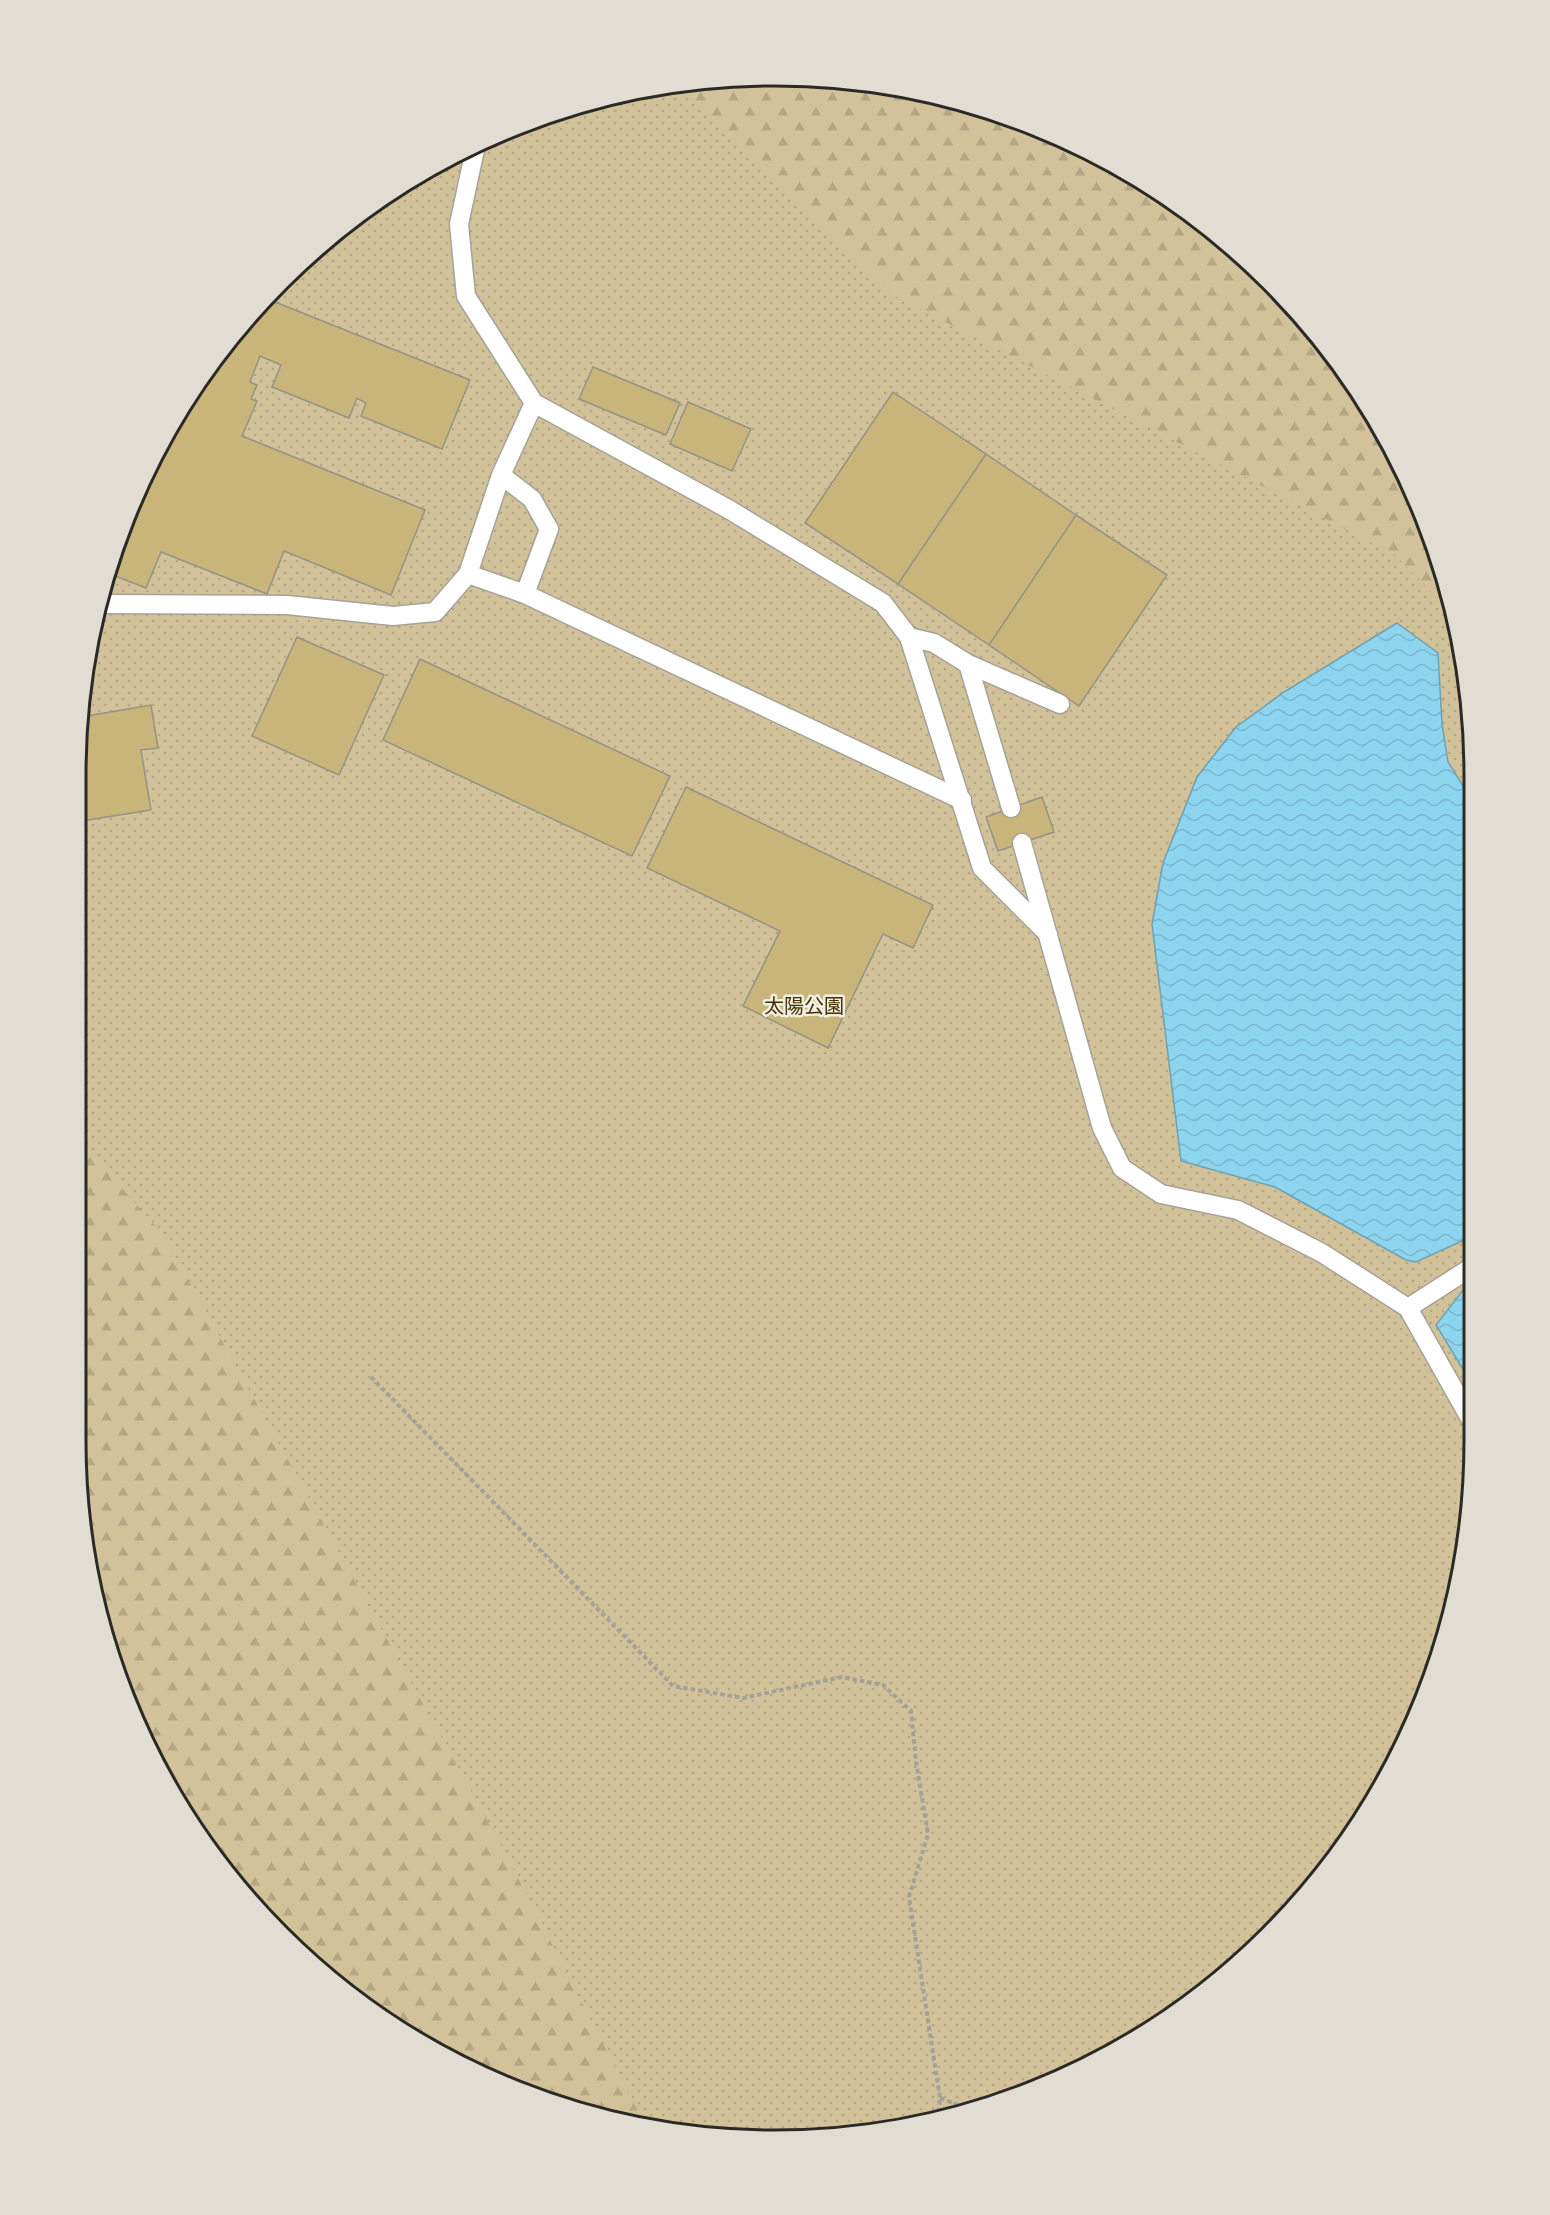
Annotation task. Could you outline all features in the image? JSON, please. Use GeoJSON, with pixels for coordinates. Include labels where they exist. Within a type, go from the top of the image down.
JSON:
{"type":"FeatureCollection","features":[{"type":"Feature","properties":{"kind":"lane"},"geometry":{"type":"LineString","coordinates":[[474,155],[459,225],[466,296],[534,403],[730,510],[883,603],[909,637],[982,868],[1048,934]]}},
{"type":"Feature","properties":{"kind":"lane"},"geometry":{"type":"LineString","coordinates":[[107,604],[287,605],[393,616],[435,612],[468,574],[501,474],[534,403]]}},
{"type":"Feature","properties":{"kind":"lane"},"geometry":{"type":"LineString","coordinates":[[501,474],[532,499],[549,529],[525,594]]}},
{"type":"Feature","properties":{"kind":"lane"},"geometry":{"type":"LineString","coordinates":[[468,574],[525,594],[962,800]]}},
{"type":"Feature","properties":{"kind":"lane"},"geometry":{"type":"LineString","coordinates":[[909,637],[934,643],[968,664],[1060,704]]}},
{"type":"Feature","properties":{"kind":"lane"},"geometry":{"type":"LineString","coordinates":[[968,664],[1011,808]]}},
{"type":"Feature","properties":{"kind":"lane"},"geometry":{"type":"LineString","coordinates":[[1022,843],[1102,1128],[1122,1168],[1161,1194],[1238,1210],[1322,1253],[1408,1308],[1464,1407]]}},
{"type":"Feature","properties":{"kind":"lane"},"geometry":{"type":"LineString","coordinates":[[1408,1308],[1464,1272]]}},
{"type":"Feature","properties":{"kind":"path"},"geometry":{"type":"LineString","coordinates":[[371,1377],[673,1686],[743,1698],[842,1677],[883,1685],[911,1711],[916,1762],[928,1834],[909,1898],[940,2098],[939,2109]]}},
{"type":"Feature","properties":{"kind":"path"},"geometry":{"type":"LineString","coordinates":[[940,2098],[958,2104]]}},
{"type":"Feature","properties":{"kind":"green space"},"geometry":{"type":"Polygon","coordinates":[[[730,87],[820,87],[865,91],[910,99],[997,122],[1039,138],[1120,178],[1195,228],[1263,287],[1322,355],[1348,392],[1393,470],[1428,553],[1441,597],[1459,683],[519,135],[597,109],[685,91],[730,87]]]}},
{"type":"Feature","properties":{"kind":"green space","name":"太陽公園"},"geometry":{"type":"Polygon","coordinates":[[[682,92],[895,296],[1395,555],[1442,603],[1459,685],[1463,730],[1464,1440],[1459,1530],[1441,1618],[1428,1662],[1393,1745],[1372,1785],[1322,1860],[1263,1928],[1195,1987],[1120,2037],[1080,2058],[997,2093],[953,2106],[865,2124],[775,2130],[685,2124],[640,2116],[503,1849],[163,1234],[86,1148],[87,730],[91,685],[109,597],[122,553],[157,470],[178,430],[228,355],[287,287],[355,228],[430,178],[470,157],[553,122],[597,109],[682,92]]]}},
{"type":"Feature","properties":{"kind":"green space"},"geometry":{"type":"Polygon","coordinates":[[[86,857],[1462,1498],[1459,1530],[1441,1618],[1412,1704],[1372,1785],[1322,1860],[1293,1895],[1263,1928],[1195,1987],[1120,2037],[1080,2058],[997,2093],[953,2106],[865,2124],[820,2128],[775,2130],[685,2124],[597,2106],[553,2093],[511,2077],[430,2037],[355,1987],[320,1958],[287,1928],[228,1860],[178,1785],[138,1704],[122,1662],[99,1575],[91,1530],[86,1440],[86,857]]]}},
{"type":"Feature","properties":{"kind":"water"},"geometry":{"type":"Polygon","coordinates":[[[1397,623],[1438,653],[1442,724],[1448,762],[1464,787],[1464,1240],[1416,1262],[1406,1260],[1275,1187],[1181,1161],[1152,924],[1163,863],[1197,777],[1236,727],[1284,692],[1397,623]]]}},
{"type":"Feature","properties":{"kind":"water"},"geometry":{"type":"Polygon","coordinates":[[[1464,1289],[1464,1371],[1436,1325],[1464,1289]]]}},
{"type":"Feature","properties":{"kind":"building"},"geometry":{"type":"Polygon","coordinates":[[[274,302],[470,380],[442,449],[361,416],[366,403],[357,398],[349,418],[272,387],[281,365],[260,356],[250,382],[257,385],[251,399],[257,401],[242,436],[425,510],[391,595],[284,551],[267,594],[161,552],[146,588],[115,576],[138,511],[178,430],[202,392],[228,355],[274,302]]]}},
{"type":"Feature","properties":{"kind":"building"},"geometry":{"type":"Polygon","coordinates":[[[593,367],[680,403],[666,435],[579,399],[593,367]]]}},
{"type":"Feature","properties":{"kind":"building"},"geometry":{"type":"Polygon","coordinates":[[[893,392],[986,454],[898,584],[805,523],[893,392]]]}},
{"type":"Feature","properties":{"kind":"building"},"geometry":{"type":"Polygon","coordinates":[[[688,402],[751,429],[732,471],[670,444],[688,402]]]}},
{"type":"Feature","properties":{"kind":"building"},"geometry":{"type":"Polygon","coordinates":[[[986,454],[1076,515],[989,645],[898,584],[986,454]]]}},
{"type":"Feature","properties":{"kind":"building"},"geometry":{"type":"Polygon","coordinates":[[[1076,515],[1167,575],[1079,706],[989,645],[1076,515]]]}},
{"type":"Feature","properties":{"kind":"building"},"geometry":{"type":"Polygon","coordinates":[[[297,637],[384,675],[339,775],[252,736],[297,637]]]}},
{"type":"Feature","properties":{"kind":"building"},"geometry":{"type":"Polygon","coordinates":[[[420,659],[670,776],[632,856],[383,740],[420,659]]]}},
{"type":"Feature","properties":{"kind":"building"},"geometry":{"type":"Polygon","coordinates":[[[151,705],[158,748],[141,750],[151,810],[86,820],[88,716],[151,705]]]}},
{"type":"Feature","properties":{"kind":"building"},"geometry":{"type":"Polygon","coordinates":[[[686,787],[933,905],[913,948],[883,934],[828,1048],[743,1006],[780,931],[647,868],[686,787]]]}},
{"type":"Feature","properties":{"kind":"building"},"geometry":{"type":"Polygon","coordinates":[[[1042,797],[1054,832],[998,851],[986,817],[1042,797]]]}}]}
